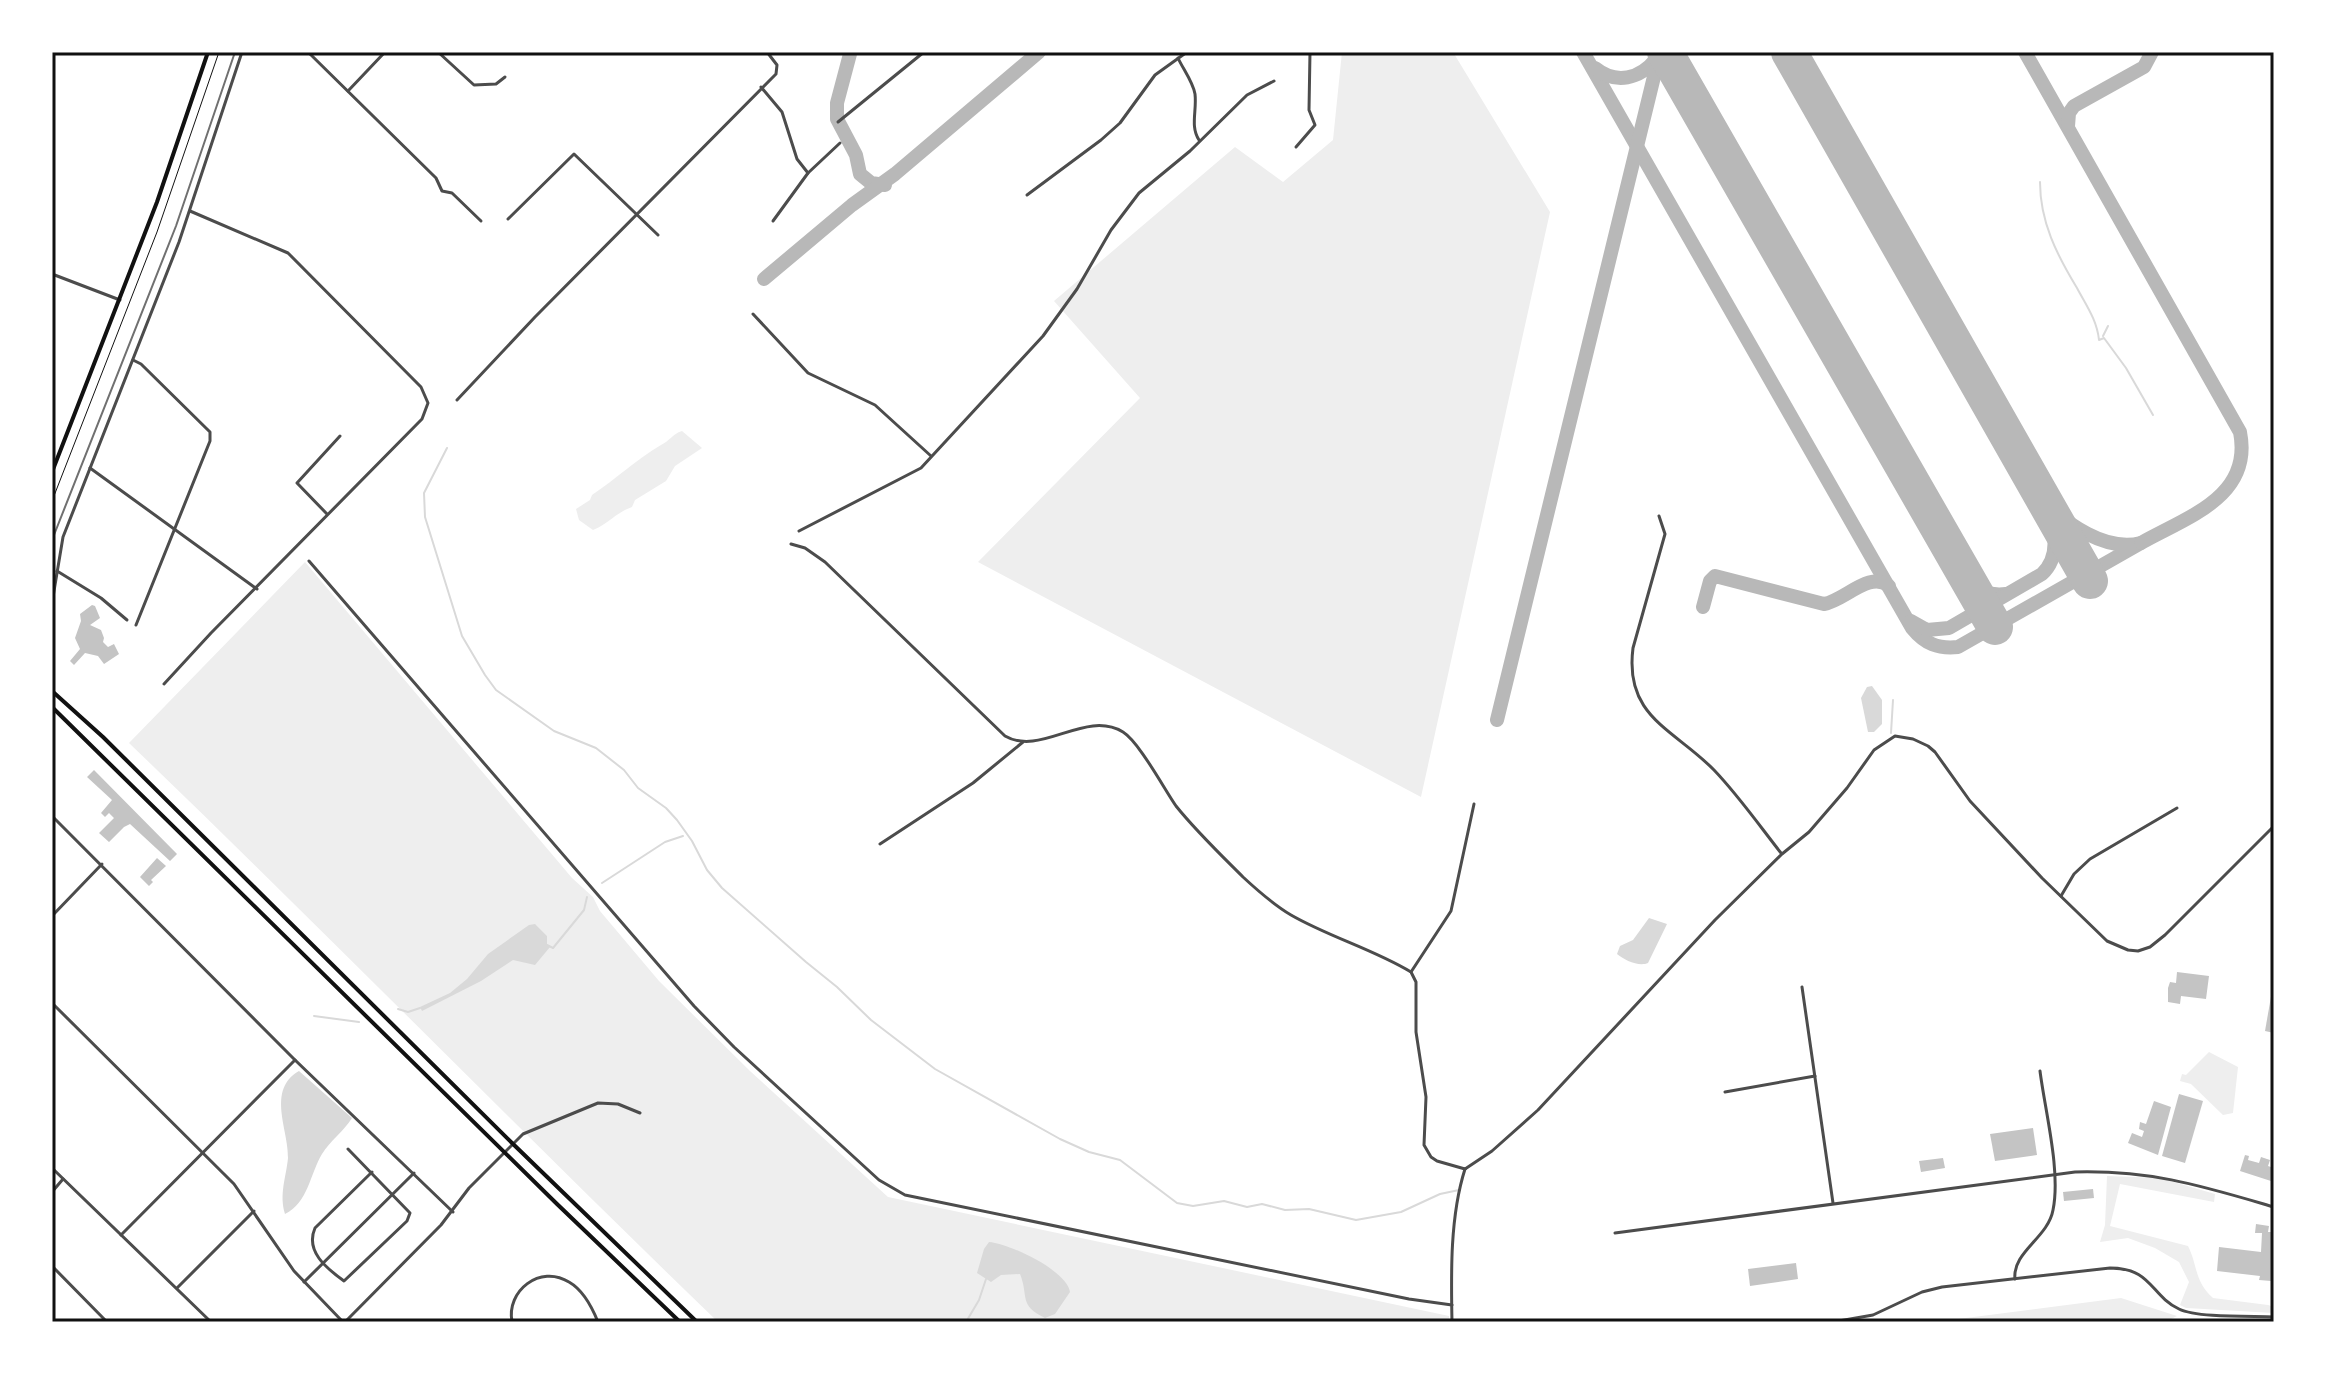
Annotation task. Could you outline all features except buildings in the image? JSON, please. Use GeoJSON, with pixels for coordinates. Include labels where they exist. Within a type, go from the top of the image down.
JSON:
{"type":"FeatureCollection","features":[{"type":"Feature","properties":{"kind":"main road"},"geometry":{"type":"LineString","coordinates":[[52,472],[171,164],[208,52]]}},
{"type":"Feature","properties":{"kind":"main road"},"geometry":{"type":"LineString","coordinates":[[52,691],[111,745],[697,1322]]}},
{"type":"Feature","properties":{"kind":"main road"},"geometry":{"type":"LineString","coordinates":[[52,707],[680,1322]]}},
{"type":"Feature","properties":{"kind":"street"},"geometry":{"type":"LineString","coordinates":[[52,603],[63,537],[190,211],[242,52]]}},
{"type":"Feature","properties":{"kind":"street"},"geometry":{"type":"LineString","coordinates":[[308,52],[436,178],[442,191],[452,193],[481,221]]}},
{"type":"Feature","properties":{"kind":"street"},"geometry":{"type":"LineString","coordinates":[[348,91],[385,52]]}},
{"type":"Feature","properties":{"kind":"street"},"geometry":{"type":"LineString","coordinates":[[438,52],[474,85],[496,84],[505,77]]}},
{"type":"Feature","properties":{"kind":"street"},"geometry":{"type":"LineString","coordinates":[[457,400],[776,74],[777,65],[767,52]]}},
{"type":"Feature","properties":{"kind":"street"},"geometry":{"type":"LineString","coordinates":[[838,122],[924,52]]}},
{"type":"Feature","properties":{"kind":"street"},"geometry":{"type":"LineString","coordinates":[[1027,195],[1120,123],[1155,75],[1187,52]]}},
{"type":"Feature","properties":{"kind":"street"},"geometry":{"type":"LineString","coordinates":[[1296,147],[1315,125],[1309,110],[1310,52]]}},
{"type":"Feature","properties":{"kind":"street"},"geometry":{"type":"LineString","coordinates":[[1178,58],[1195,96],[1193,126],[1199,141]]}},
{"type":"Feature","properties":{"kind":"street"},"geometry":{"type":"LineString","coordinates":[[799,531],[914,473],[1043,336],[1077,289],[1111,230],[1139,193],[1247,95],[1274,81]]}},
{"type":"Feature","properties":{"kind":"street"},"geometry":{"type":"LineString","coordinates":[[761,87],[782,112],[797,159],[808,173]]}},
{"type":"Feature","properties":{"kind":"street"},"geometry":{"type":"LineString","coordinates":[[773,221],[808,173],[840,143]]}},
{"type":"Feature","properties":{"kind":"street"},"geometry":{"type":"LineString","coordinates":[[508,219],[574,154],[658,235]]}},
{"type":"Feature","properties":{"kind":"street"},"geometry":{"type":"LineString","coordinates":[[164,684],[422,419],[428,403],[421,387],[288,253],[190,211]]}},
{"type":"Feature","properties":{"kind":"street"},"geometry":{"type":"LineString","coordinates":[[52,274],[120,300]]}},
{"type":"Feature","properties":{"kind":"street"},"geometry":{"type":"LineString","coordinates":[[753,314],[808,373],[875,405],[931,456]]}},
{"type":"Feature","properties":{"kind":"street"},"geometry":{"type":"LineString","coordinates":[[133,360],[141,364],[210,432],[210,441],[176,530],[136,625]]}},
{"type":"Feature","properties":{"kind":"street"},"geometry":{"type":"LineString","coordinates":[[327,514],[297,483],[340,436]]}},
{"type":"Feature","properties":{"kind":"street"},"geometry":{"type":"LineString","coordinates":[[90,468],[257,589]]}},
{"type":"Feature","properties":{"kind":"street"},"geometry":{"type":"LineString","coordinates":[[1659,516],[1665,534],[1633,648],[1631,667],[1636,693],[1651,718],[1716,772],[1782,854]]}},
{"type":"Feature","properties":{"kind":"street"},"geometry":{"type":"LineString","coordinates":[[791,544],[805,548],[821,559],[997,729],[1010,739],[1023,742]]}},
{"type":"Feature","properties":{"kind":"street"},"geometry":{"type":"LineString","coordinates":[[309,561],[694,1006],[734,1047],[879,1180],[905,1195],[1409,1299],[1452,1305]]}},
{"type":"Feature","properties":{"kind":"street"},"geometry":{"type":"LineString","coordinates":[[57,571],[101,598],[127,620]]}},
{"type":"Feature","properties":{"kind":"street"},"geometry":{"type":"LineString","coordinates":[[880,844],[973,783],[1023,742],[1092,727],[1117,729],[1126,734],[1183,814],[1244,878],[1270,900],[1291,915],[1411,972],[1416,982],[1416,1032],[1426,1097],[1424,1145],[1431,1157],[1441,1163],[1465,1169]]}},
{"type":"Feature","properties":{"kind":"street"},"geometry":{"type":"LineString","coordinates":[[1452,1322],[1455,1234],[1465,1169],[1492,1151],[1538,1110],[1715,920],[1809,832],[1847,788],[1874,750],[1895,736],[1928,746],[1935,752],[1970,801],[2061,896],[2107,941],[2128,950],[2144,949],[2165,935],[2274,826]]}},
{"type":"Feature","properties":{"kind":"street"},"geometry":{"type":"LineString","coordinates":[[1411,972],[1451,911],[1474,804]]}},
{"type":"Feature","properties":{"kind":"street"},"geometry":{"type":"LineString","coordinates":[[2061,896],[2074,874],[2090,859],[2177,808]]}},
{"type":"Feature","properties":{"kind":"street"},"geometry":{"type":"LineString","coordinates":[[52,816],[295,1060],[453,1212]]}},
{"type":"Feature","properties":{"kind":"street"},"geometry":{"type":"LineString","coordinates":[[52,916],[102,864]]}},
{"type":"Feature","properties":{"kind":"street"},"geometry":{"type":"LineString","coordinates":[[1802,987],[1833,1203]]}},
{"type":"Feature","properties":{"kind":"street"},"geometry":{"type":"LineString","coordinates":[[52,1003],[238,1187],[284,1258],[344,1322],[453,1212],[469,1188],[512,1143],[532,1129],[594,1104],[618,1104],[640,1113]]}},
{"type":"Feature","properties":{"kind":"street"},"geometry":{"type":"LineString","coordinates":[[121,1235],[295,1060]]}},
{"type":"Feature","properties":{"kind":"street"},"geometry":{"type":"LineString","coordinates":[[2015,1279],[2015,1264],[2051,1220],[2055,1202],[2040,1071]]}},
{"type":"Feature","properties":{"kind":"street"},"geometry":{"type":"LineString","coordinates":[[1725,1092],[1815,1076]]}},
{"type":"Feature","properties":{"kind":"street"},"geometry":{"type":"LineString","coordinates":[[348,1149],[372,1172],[410,1213],[407,1221],[344,1281],[314,1252],[311,1241],[315,1228],[372,1172]]}},
{"type":"Feature","properties":{"kind":"street"},"geometry":{"type":"LineString","coordinates":[[52,1168],[210,1322]]}},
{"type":"Feature","properties":{"kind":"street"},"geometry":{"type":"LineString","coordinates":[[1615,1233],[2054,1174],[2108,1171],[2168,1177],[2274,1207]]}},
{"type":"Feature","properties":{"kind":"street"},"geometry":{"type":"LineString","coordinates":[[304,1282],[414,1173]]}},
{"type":"Feature","properties":{"kind":"street"},"geometry":{"type":"LineString","coordinates":[[52,1192],[63,1179]]}},
{"type":"Feature","properties":{"kind":"street"},"geometry":{"type":"LineString","coordinates":[[176,1289],[254,1211]]}},
{"type":"Feature","properties":{"kind":"street"},"geometry":{"type":"LineString","coordinates":[[52,1266],[107,1322]]}},
{"type":"Feature","properties":{"kind":"street"},"geometry":{"type":"LineString","coordinates":[[1833,1322],[1873,1315],[1934,1288],[2118,1268],[2143,1277],[2180,1310],[2274,1317]]}},
{"type":"Feature","properties":{"kind":"street"},"geometry":{"type":"LineString","coordinates":[[512,1322],[512,1303],[521,1288],[534,1279],[555,1277],[564,1279],[578,1290],[598,1322]]}},
{"type":"Feature","properties":{"kind":"path"},"geometry":{"type":"LineString","coordinates":[[52,501],[157,232],[219,52]]}},
{"type":"Feature","properties":{"kind":"shaded area"},"geometry":{"type":"Polygon","coordinates":[[[1342,52],[1453,52],[1550,212],[1421,797],[978,562],[1140,398],[1054,301],[1235,147],[1283,182],[1333,140],[1342,52]]]}},
{"type":"Feature","properties":{"kind":"shaded area"},"geometry":{"type":"Polygon","coordinates":[[[682,431],[702,448],[675,466],[666,481],[635,500],[632,507],[593,530],[579,520],[576,509],[590,500],[592,495],[682,431]]]}},
{"type":"Feature","properties":{"kind":"shaded area"},"geometry":{"type":"Polygon","coordinates":[[[305,562],[572,878],[593,897],[600,911],[659,981],[750,1071],[888,1197],[1449,1316],[1449,1322],[718,1322],[129,743],[305,562]]]}},
{"type":"Feature","properties":{"kind":"shaded area"},"geometry":{"type":"Polygon","coordinates":[[[1872,686],[1882,700],[1882,724],[1874,732],[1868,732],[1861,698],[1867,687],[1872,686]]]}},
{"type":"Feature","properties":{"kind":"shaded area"},"geometry":{"type":"Polygon","coordinates":[[[1649,918],[1667,924],[1648,963],[1632,962],[1617,954],[1620,946],[1633,940],[1649,918]]]}},
{"type":"Feature","properties":{"kind":"shaded area"},"geometry":{"type":"Polygon","coordinates":[[[535,924],[547,936],[550,947],[535,965],[513,960],[481,981],[422,1011],[420,1007],[450,993],[467,979],[488,954],[535,924]]]}},
{"type":"Feature","properties":{"kind":"shaded area"},"geometry":{"type":"Polygon","coordinates":[[[2209,1052],[2238,1067],[2233,1113],[2223,1115],[2191,1084],[2180,1081],[2182,1074],[2186,1075],[2209,1052]]]}},
{"type":"Feature","properties":{"kind":"shaded area"},"geometry":{"type":"Polygon","coordinates":[[[299,1071],[352,1118],[322,1154],[299,1203],[285,1214],[283,1193],[288,1158],[281,1099],[289,1079],[299,1071]]]}},
{"type":"Feature","properties":{"kind":"shaded area"},"geometry":{"type":"Polygon","coordinates":[[[2107,1176],[2160,1178],[2215,1194],[2214,1202],[2120,1184],[2110,1226],[2188,1246],[2199,1279],[2213,1298],[2268,1305],[2274,1307],[2274,1313],[2186,1308],[2180,1305],[2189,1282],[2179,1262],[2155,1248],[2128,1238],[2100,1242],[2105,1225],[2107,1176]]]}},
{"type":"Feature","properties":{"kind":"shaded area"},"geometry":{"type":"Polygon","coordinates":[[[989,1242],[1037,1260],[1067,1284],[1070,1292],[1055,1314],[1045,1318],[1031,1309],[1020,1274],[1001,1275],[991,1282],[977,1273],[989,1242]]]}},
{"type":"Feature","properties":{"kind":"shaded area"},"geometry":{"type":"Polygon","coordinates":[[[2121,1298],[2177,1316],[2165,1322],[1935,1322],[2121,1298]]]}},
{"type":"Feature","properties":{"kind":"waterway"},"geometry":{"type":"LineString","coordinates":[[2040,182],[2043,211],[2051,238],[2091,313],[2099,340],[2104,338],[2126,368],[2153,415]]}},
{"type":"Feature","properties":{"kind":"waterway"},"geometry":{"type":"LineString","coordinates":[[2103,336],[2108,326]]}},
{"type":"Feature","properties":{"kind":"waterway"},"geometry":{"type":"LineString","coordinates":[[447,448],[424,493],[425,517],[462,636],[496,690],[554,731],[596,748],[624,770],[638,788],[677,820],[707,870],[722,888],[871,1020],[935,1069],[1060,1139],[1089,1152],[1120,1160],[1177,1203],[1193,1206],[1224,1201],[1247,1207],[1262,1204],[1285,1210],[1309,1209],[1356,1220],[1401,1212],[1440,1194],[1459,1190]]}},
{"type":"Feature","properties":{"kind":"waterway"},"geometry":{"type":"LineString","coordinates":[[1891,733],[1893,700]]}},
{"type":"Feature","properties":{"kind":"waterway"},"geometry":{"type":"LineString","coordinates":[[602,883],[665,842],[683,836]]}},
{"type":"Feature","properties":{"kind":"waterway"},"geometry":{"type":"LineString","coordinates":[[547,945],[553,948],[584,910],[587,897]]}},
{"type":"Feature","properties":{"kind":"waterway"},"geometry":{"type":"LineString","coordinates":[[398,1009],[408,1012],[420,1008]]}},
{"type":"Feature","properties":{"kind":"waterway"},"geometry":{"type":"LineString","coordinates":[[314,1016],[359,1022]]}},
{"type":"Feature","properties":{"kind":"waterway"},"geometry":{"type":"LineString","coordinates":[[966,1322],[979,1300],[986,1279]]}},
{"type":"Feature","properties":{"kind":"taxiway"},"geometry":{"type":"LineString","coordinates":[[764,279],[852,205],[895,174],[1039,52]]}},
{"type":"Feature","properties":{"kind":"taxiway"},"geometry":{"type":"LineString","coordinates":[[1583,52],[1912,628],[1927,642],[1958,647],[2141,543],[2128,545],[2100,540],[2063,518],[2044,499]]}},
{"type":"Feature","properties":{"kind":"taxiway"},"geometry":{"type":"LineString","coordinates":[[1497,720],[1660,52]]}},
{"type":"Feature","properties":{"kind":"taxiway"},"geometry":{"type":"LineString","coordinates":[[2025,52],[2240,432],[2241,454],[2236,473],[2227,489],[2196,514],[2141,543]]}},
{"type":"Feature","properties":{"kind":"taxiway"},"geometry":{"type":"LineString","coordinates":[[2068,126],[2069,113],[2074,106],[2144,67],[2152,52]]}},
{"type":"Feature","properties":{"kind":"taxiway"},"geometry":{"type":"LineString","coordinates":[[850,54],[837,103],[837,119],[856,155],[860,174],[871,183],[885,185]]}},
{"type":"Feature","properties":{"kind":"taxiway"},"geometry":{"type":"LineString","coordinates":[[1595,68],[1611,77],[1627,77],[1643,71],[1656,59]]}},
{"type":"Feature","properties":{"kind":"taxiway"},"geometry":{"type":"LineString","coordinates":[[1911,621],[1927,630],[1949,628],[2042,574],[2054,550],[2054,532],[2046,505]]}},
{"type":"Feature","properties":{"kind":"taxiway"},"geometry":{"type":"LineString","coordinates":[[1703,607],[1710,581],[1715,576],[1824,604],[1865,584],[1882,582],[1889,586]]}},
{"type":"Feature","properties":{"kind":"taxiway"},"geometry":{"type":"LineString","coordinates":[[1968,579],[1984,592],[2006,594]]}},
{"type":"Feature","properties":{"kind":"runway"},"geometry":{"type":"LineString","coordinates":[[1665,52],[1995,627]]}},
{"type":"Feature","properties":{"kind":"runway"},"geometry":{"type":"LineString","coordinates":[[1789,52],[2090,581]]}},
{"type":"Feature","properties":{"kind":"railway"},"geometry":{"type":"LineString","coordinates":[[52,540],[176,226],[235,52]]}}]}
